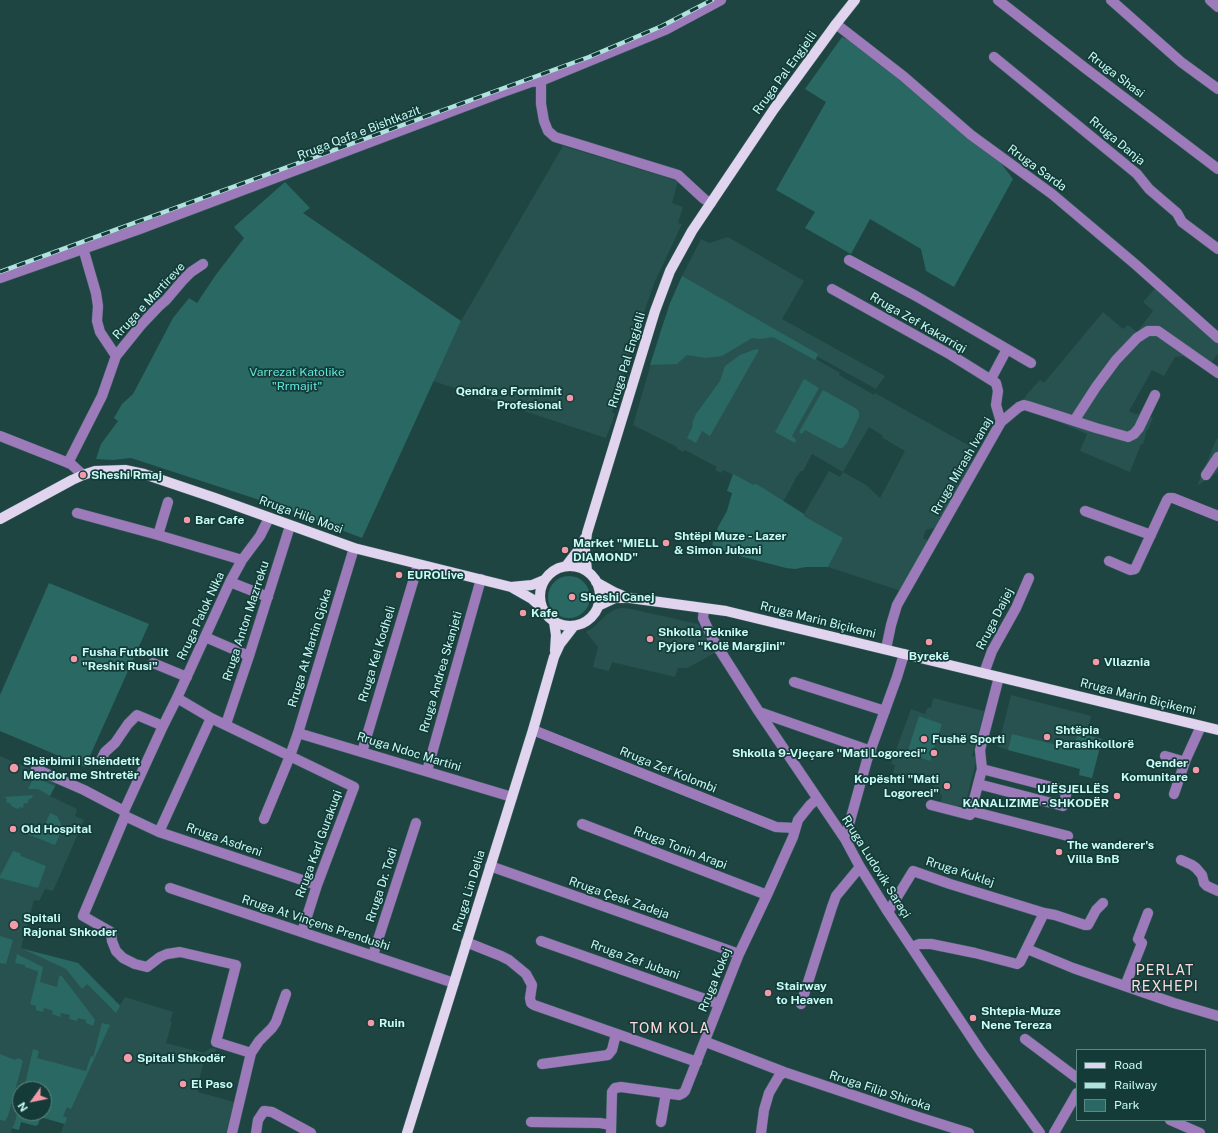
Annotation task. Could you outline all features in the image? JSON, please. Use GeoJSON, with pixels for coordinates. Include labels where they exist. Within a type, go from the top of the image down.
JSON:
{"type":"FeatureCollection","features":[{"type":"Feature","properties":{"kind":"main road","name":"Rruga Pal Engjelli"},"geometry":{"type":"LineString","coordinates":[[566,566],[580,548],[587,533],[655,311],[668,278],[692,231],[774,109],[855,0]]}},
{"type":"Feature","properties":{"kind":"main road","name":"Rruga Hile Mosi"},"geometry":{"type":"LineString","coordinates":[[0,519],[83,475],[95,471],[125,470],[144,474],[215,498],[354,548],[511,587],[532,599],[542,608]]}},
{"type":"Feature","properties":{"kind":"main road","name":"Rruga Pal Engjelli"},"geometry":{"type":"LineString","coordinates":[[587,533],[587,571]]}},
{"type":"Feature","properties":{"kind":"main road"},"geometry":{"type":"LineString","coordinates":[[566,566],[577,566],[587,571],[596,582],[600,595],[598,606],[593,616],[585,623],[574,626],[563,626],[554,622],[547,616],[542,608],[540,589],[544,580],[554,571],[566,566]]}},
{"type":"Feature","properties":{"kind":"main road","name":"Rruga Hile Mosi"},"geometry":{"type":"LineString","coordinates":[[511,587],[532,585],[544,580]]}},
{"type":"Feature","properties":{"kind":"main road","name":"Rruga Marin Biçikemi"},"geometry":{"type":"LineString","coordinates":[[596,582],[614,592],[630,598]]}},
{"type":"Feature","properties":{"kind":"main road","name":"Rruga Marin Biçikemi"},"geometry":{"type":"LineString","coordinates":[[598,606],[615,598],[630,598],[726,611],[1218,730]]}},
{"type":"Feature","properties":{"kind":"main road","name":"Rruga Lin Delia"},"geometry":{"type":"LineString","coordinates":[[407,1133],[533,730],[554,657],[556,643],[554,622]]}},
{"type":"Feature","properties":{"kind":"main road","name":"Rruga Lin Delia"},"geometry":{"type":"LineString","coordinates":[[554,657],[560,644],[574,626]]}},
{"type":"Feature","properties":{"kind":"street","name":"Rruga Qafa e Bishtkazit"},"geometry":{"type":"LineString","coordinates":[[0,278],[137,230],[500,93],[531,82],[541,81],[665,30],[722,0]]}},
{"type":"Feature","properties":{"kind":"street","name":"Rruga Shasi"},"geometry":{"type":"LineString","coordinates":[[998,0],[1218,169]]}},
{"type":"Feature","properties":{"kind":"street"},"geometry":{"type":"LineString","coordinates":[[1111,0],[1181,62],[1218,89]]}},
{"type":"Feature","properties":{"kind":"street"},"geometry":{"type":"LineString","coordinates":[[1210,0],[1218,7]]}},
{"type":"Feature","properties":{"kind":"street","name":"Rruga Sarda"},"geometry":{"type":"LineString","coordinates":[[836,24],[903,76],[971,135],[1052,194],[1124,254],[1218,338]]}},
{"type":"Feature","properties":{"kind":"street","name":"Rruga Danja"},"geometry":{"type":"LineString","coordinates":[[994,57],[1137,174],[1149,188],[1177,213],[1182,222],[1218,249]]}},
{"type":"Feature","properties":{"kind":"street"},"geometry":{"type":"LineString","coordinates":[[541,81],[541,104],[544,121],[548,131],[555,137],[569,143],[678,175],[711,203]]}},
{"type":"Feature","properties":{"kind":"street","name":"Rruga e Martireve"},"geometry":{"type":"LineString","coordinates":[[83,248],[96,293],[98,306],[97,321],[100,332],[116,356]]}},
{"type":"Feature","properties":{"kind":"street","name":"Rruga Zef Kakarriqi"},"geometry":{"type":"LineString","coordinates":[[849,260],[916,296],[1031,363]]}},
{"type":"Feature","properties":{"kind":"street","name":"Rruga e Martireve"},"geometry":{"type":"LineString","coordinates":[[68,463],[102,396],[116,356],[141,325],[166,300],[183,280],[191,272],[203,264]]}},
{"type":"Feature","properties":{"kind":"street","name":"Rruga Zef Kakarriqi"},"geometry":{"type":"LineString","coordinates":[[832,289],[991,379]]}},
{"type":"Feature","properties":{"kind":"street"},"geometry":{"type":"LineString","coordinates":[[1074,421],[1116,360],[1137,338],[1148,331],[1158,331],[1218,373]]}},
{"type":"Feature","properties":{"kind":"street"},"geometry":{"type":"LineString","coordinates":[[1001,422],[996,405],[998,391],[996,383],[991,379],[1007,349]]}},
{"type":"Feature","properties":{"kind":"street","name":"Rruga Mirash Ivanaj"},"geometry":{"type":"LineString","coordinates":[[886,649],[897,604],[1001,422],[1019,407],[1024,405],[1128,437],[1134,434],[1139,428],[1155,396]]}},
{"type":"Feature","properties":{"kind":"street"},"geometry":{"type":"LineString","coordinates":[[0,436],[68,463],[74,466],[83,475]]}},
{"type":"Feature","properties":{"kind":"street"},"geometry":{"type":"LineString","coordinates":[[1206,475],[1218,457]]}},
{"type":"Feature","properties":{"kind":"street"},"geometry":{"type":"LineString","coordinates":[[1109,561],[1130,570],[1135,569],[1169,498],[1173,498],[1218,516]]}},
{"type":"Feature","properties":{"kind":"street"},"geometry":{"type":"LineString","coordinates":[[158,535],[168,502]]}},
{"type":"Feature","properties":{"kind":"street"},"geometry":{"type":"LineString","coordinates":[[1085,511],[1151,535]]}},
{"type":"Feature","properties":{"kind":"street","name":"Rruga Palok Nika"},"geometry":{"type":"LineString","coordinates":[[78,513],[242,560]]}},
{"type":"Feature","properties":{"kind":"street","name":"Rruga Palok Nika"},"geometry":{"type":"LineString","coordinates":[[251,1053],[216,1042],[236,965],[180,952],[167,954],[160,957],[148,967],[135,964],[123,958],[116,951],[112,941],[111,932],[83,916],[124,814],[230,582],[242,560],[260,536],[269,518]]}},
{"type":"Feature","properties":{"kind":"street","name":"Rruga Anton Mazrreku"},"geometry":{"type":"LineString","coordinates":[[226,724],[290,526]]}},
{"type":"Feature","properties":{"kind":"street","name":"Rruga At Martin Gjoka"},"geometry":{"type":"LineString","coordinates":[[290,756],[354,548]]}},
{"type":"Feature","properties":{"kind":"street","name":"Rruga Kel Kodheli"},"geometry":{"type":"LineString","coordinates":[[362,752],[418,565]]}},
{"type":"Feature","properties":{"kind":"street","name":"Rruga Daijej"},"geometry":{"type":"LineString","coordinates":[[984,674],[992,651],[1016,608],[1029,578]]}},
{"type":"Feature","properties":{"kind":"street","name":"Rruga Andrea Skanjeti"},"geometry":{"type":"LineString","coordinates":[[427,771],[481,579]]}},
{"type":"Feature","properties":{"kind":"street"},"geometry":{"type":"LineString","coordinates":[[230,582],[268,597]]}},
{"type":"Feature","properties":{"kind":"street","name":"Rruga Ludovik Saraçi"},"geometry":{"type":"LineString","coordinates":[[704,609],[703,618],[712,638],[759,712],[845,838],[888,912],[981,1052],[1040,1133]]}},
{"type":"Feature","properties":{"kind":"street"},"geometry":{"type":"LineString","coordinates":[[205,637],[249,656]]}},
{"type":"Feature","properties":{"kind":"street"},"geometry":{"type":"LineString","coordinates":[[845,838],[867,760],[904,654]]}},
{"type":"Feature","properties":{"kind":"street"},"geometry":{"type":"LineString","coordinates":[[153,663],[187,677]]}},
{"type":"Feature","properties":{"kind":"street"},"geometry":{"type":"LineString","coordinates":[[931,805],[970,815],[982,769],[980,750],[999,677]]}},
{"type":"Feature","properties":{"kind":"street"},"geometry":{"type":"LineString","coordinates":[[794,682],[885,711]]}},
{"type":"Feature","properties":{"kind":"street","name":"Rruga Karl Gurakuqi"},"geometry":{"type":"LineString","coordinates":[[177,698],[210,718],[226,724],[354,787],[317,885],[302,932]]}},
{"type":"Feature","properties":{"kind":"street"},"geometry":{"type":"LineString","coordinates":[[759,712],[871,751]]}},
{"type":"Feature","properties":{"kind":"street"},"geometry":{"type":"LineString","coordinates":[[101,760],[105,752],[115,743],[128,724],[137,715],[163,726]]}},
{"type":"Feature","properties":{"kind":"street"},"geometry":{"type":"LineString","coordinates":[[159,832],[210,718]]}},
{"type":"Feature","properties":{"kind":"street","name":"Rruga Marin Biçikemi"},"geometry":{"type":"LineString","coordinates":[[1174,794],[1185,762],[1201,726]]}},
{"type":"Feature","properties":{"kind":"street","name":"Rruga Zef Kolombi"},"geometry":{"type":"LineString","coordinates":[[533,730],[776,827],[795,828]]}},
{"type":"Feature","properties":{"kind":"street","name":"Rruga Ndoc Martini"},"geometry":{"type":"LineString","coordinates":[[298,732],[512,797]]}},
{"type":"Feature","properties":{"kind":"street"},"geometry":{"type":"LineString","coordinates":[[264,819],[290,756]]}},
{"type":"Feature","properties":{"kind":"street"},"geometry":{"type":"LineString","coordinates":[[1165,756],[1185,762]]}},
{"type":"Feature","properties":{"kind":"street","name":"Rruga Asdreni"},"geometry":{"type":"LineString","coordinates":[[36,769],[84,790],[124,814],[159,832],[317,885]]}},
{"type":"Feature","properties":{"kind":"street"},"geometry":{"type":"LineString","coordinates":[[978,784],[1063,806],[1067,791],[982,769]]}},
{"type":"Feature","properties":{"kind":"street","name":"Rruga Kokej"},"geometry":{"type":"LineString","coordinates":[[611,1129],[612,1092],[615,1088],[621,1087],[679,1095],[683,1093],[706,1042],[739,954],[793,837],[798,820],[805,810],[817,799]]}},
{"type":"Feature","properties":{"kind":"street"},"geometry":{"type":"LineString","coordinates":[[971,811],[1068,836]]}},
{"type":"Feature","properties":{"kind":"street","name":"Rruga Dr. Todi"},"geometry":{"type":"LineString","coordinates":[[373,955],[416,823]]}},
{"type":"Feature","properties":{"kind":"street","name":"Rruga Tonin Arapi"},"geometry":{"type":"LineString","coordinates":[[582,824],[767,895]]}},
{"type":"Feature","properties":{"kind":"street"},"geometry":{"type":"LineString","coordinates":[[1181,860],[1196,868],[1202,875],[1204,883],[1218,891]]}},
{"type":"Feature","properties":{"kind":"street","name":"Rruga Çesk Zadeja"},"geometry":{"type":"LineString","coordinates":[[490,866],[739,954]]}},
{"type":"Feature","properties":{"kind":"street"},"geometry":{"type":"LineString","coordinates":[[801,1004],[836,896],[860,866]]}},
{"type":"Feature","properties":{"kind":"street","name":"Rruga Kuklej"},"geometry":{"type":"LineString","coordinates":[[888,912],[913,871],[950,884],[1088,925],[1096,910],[1103,903]]}},
{"type":"Feature","properties":{"kind":"street","name":"Rruga At Vinçens Prendushi"},"geometry":{"type":"LineString","coordinates":[[170,888],[454,982]]}},
{"type":"Feature","properties":{"kind":"street"},"geometry":{"type":"LineString","coordinates":[[912,947],[919,944],[936,944],[1014,964],[1020,962],[1044,912]]}},
{"type":"Feature","properties":{"kind":"street"},"geometry":{"type":"LineString","coordinates":[[1125,986],[1142,943],[1138,939],[1148,913]]}},
{"type":"Feature","properties":{"kind":"street","name":"Rruga Zef Jubani"},"geometry":{"type":"LineString","coordinates":[[542,941],[719,1004]]}},
{"type":"Feature","properties":{"kind":"street"},"geometry":{"type":"LineString","coordinates":[[466,942],[510,960],[526,974],[532,985],[530,998],[531,1003],[534,1005],[697,1062]]}},
{"type":"Feature","properties":{"kind":"street"},"geometry":{"type":"LineString","coordinates":[[1027,949],[1072,968],[1218,1016]]}},
{"type":"Feature","properties":{"kind":"street"},"geometry":{"type":"LineString","coordinates":[[232,1133],[251,1053],[258,1041],[272,1028],[276,1022],[286,994]]}},
{"type":"Feature","properties":{"kind":"street"},"geometry":{"type":"LineString","coordinates":[[542,1064],[608,1055],[612,1050],[616,1034]]}},
{"type":"Feature","properties":{"kind":"street"},"geometry":{"type":"LineString","coordinates":[[1025,1039],[1076,1077]]}},
{"type":"Feature","properties":{"kind":"street","name":"Rruga Filip Shiroka"},"geometry":{"type":"LineString","coordinates":[[706,1042],[784,1072],[969,1133]]}},
{"type":"Feature","properties":{"kind":"street"},"geometry":{"type":"LineString","coordinates":[[760,1133],[769,1093],[779,1076],[784,1072]]}},
{"type":"Feature","properties":{"kind":"street"},"geometry":{"type":"LineString","coordinates":[[661,1122],[666,1093]]}},
{"type":"Feature","properties":{"kind":"street"},"geometry":{"type":"LineString","coordinates":[[1054,1133],[1076,1095]]}},
{"type":"Feature","properties":{"kind":"street"},"geometry":{"type":"LineString","coordinates":[[256,1133],[258,1120],[264,1111],[272,1112],[311,1133]]}},
{"type":"Feature","properties":{"kind":"street"},"geometry":{"type":"LineString","coordinates":[[1172,1121],[1200,1133]]}},
{"type":"Feature","properties":{"kind":"street"},"geometry":{"type":"LineString","coordinates":[[531,1122],[600,1124],[611,1129]]}},
{"type":"Feature","properties":{"kind":"shaded area"},"geometry":{"type":"Polygon","coordinates":[[[563,146],[678,181],[672,203],[683,207],[678,223],[682,224],[655,281],[612,412],[615,414],[606,438],[433,381],[461,321],[563,146]]]}},
{"type":"Feature","properties":{"kind":"shaded area"},"geometry":{"type":"Polygon","coordinates":[[[728,237],[804,281],[782,319],[885,376],[876,389],[818,357],[816,359],[840,373],[839,375],[874,395],[875,393],[975,449],[975,454],[959,488],[937,525],[934,528],[926,530],[923,538],[930,542],[901,591],[828,567],[842,538],[804,516],[804,514],[829,471],[840,477],[843,472],[812,454],[803,471],[801,471],[794,480],[783,502],[755,483],[754,485],[723,470],[721,473],[715,470],[717,467],[685,450],[683,452],[676,448],[677,447],[633,425],[662,326],[682,276],[701,239],[709,243],[728,237]],[[869,427],[843,472],[866,485],[880,498],[905,451],[883,438],[882,435],[869,427]]]}},
{"type":"Feature","properties":{"kind":"shaded area"},"geometry":{"type":"Polygon","coordinates":[[[1157,286],[1218,340],[1218,354],[1210,364],[1218,377],[1183,356],[1175,357],[1164,376],[1152,370],[1129,411],[1139,414],[1152,391],[1148,416],[1153,418],[1130,472],[1080,451],[1087,434],[1028,409],[1019,413],[1011,421],[1013,414],[1029,392],[1040,380],[1044,383],[1103,312],[1123,329],[1128,325],[1137,332],[1153,311],[1143,302],[1157,286]]]}},
{"type":"Feature","properties":{"kind":"shaded area"},"geometry":{"type":"Polygon","coordinates":[[[1218,438],[1218,472],[1197,486],[1216,440],[1218,438]]]}},
{"type":"Feature","properties":{"kind":"shaded area","name":"Shkolla Teknike Pyjore \"Kolë Margjini\""},"geometry":{"type":"Polygon","coordinates":[[[622,608],[698,624],[715,653],[687,668],[678,668],[675,677],[612,662],[609,671],[593,667],[598,647],[586,632],[594,627],[607,614],[616,609],[622,608]]]}},
{"type":"Feature","properties":{"kind":"shaded area","name":"Shtëpia Parashkollorë"},"geometry":{"type":"Polygon","coordinates":[[[1011,695],[1091,716],[1086,735],[1102,739],[1092,778],[1079,775],[1080,769],[998,747],[1011,695]]]}},
{"type":"Feature","properties":{"kind":"shaded area","name":"Shkolla 9-Vjeçare \"Mati Logoreci\""},"geometry":{"type":"Polygon","coordinates":[[[933,698],[984,711],[972,756],[977,757],[965,806],[959,805],[958,809],[940,805],[942,796],[938,790],[934,789],[934,785],[893,773],[895,765],[891,764],[911,709],[925,714],[928,707],[931,708],[933,698]]]}},
{"type":"Feature","properties":{"kind":"shaded area","name":"Spitali Rajonal Shkoder"},"geometry":{"type":"Polygon","coordinates":[[[0,756],[58,781],[50,796],[77,809],[75,816],[84,820],[53,891],[45,889],[39,901],[34,900],[21,948],[78,963],[120,1005],[125,997],[173,1012],[170,1021],[172,1022],[166,1043],[204,1053],[210,1048],[217,1049],[211,1057],[204,1062],[198,1083],[201,1084],[198,1092],[234,1102],[226,1133],[61,1133],[64,1124],[52,1120],[52,1081],[12,1081],[12,1121],[40,1121],[36,1126],[21,1122],[19,1130],[12,1128],[11,1133],[0,1133],[0,756]]]}},
{"type":"Feature","properties":{"kind":"green space"},"geometry":{"type":"Polygon","coordinates":[[[842,37],[857,43],[1000,162],[1013,179],[954,287],[926,271],[921,249],[870,219],[851,254],[805,228],[815,212],[776,190],[826,102],[805,89],[842,37]]]}},
{"type":"Feature","properties":{"kind":"green space","name":"Varrezat Katolike \"Rrmajit\""},"geometry":{"type":"Polygon","coordinates":[[[285,182],[310,208],[303,213],[461,321],[362,538],[284,508],[131,458],[113,460],[96,459],[101,444],[118,421],[114,418],[122,404],[133,394],[173,318],[189,298],[197,303],[215,276],[244,238],[234,227],[285,182]]]}},
{"type":"Feature","properties":{"kind":"green space"},"geometry":{"type":"Polygon","coordinates":[[[682,276],[818,354],[815,360],[773,337],[760,339],[752,338],[722,356],[706,358],[687,355],[677,364],[650,365],[670,303],[682,276]]]}},
{"type":"Feature","properties":{"kind":"green space"},"geometry":{"type":"Polygon","coordinates":[[[756,349],[759,350],[710,436],[702,431],[696,443],[687,438],[696,414],[720,381],[725,366],[740,355],[756,349]]]}},
{"type":"Feature","properties":{"kind":"green space"},"geometry":{"type":"Polygon","coordinates":[[[804,379],[819,388],[792,436],[796,440],[795,443],[775,432],[804,379]]]}},
{"type":"Feature","properties":{"kind":"green space"},"geometry":{"type":"Polygon","coordinates":[[[823,390],[857,409],[859,412],[859,417],[847,443],[842,448],[839,448],[805,430],[802,434],[799,432],[823,390]]]}},
{"type":"Feature","properties":{"kind":"green space"},"geometry":{"type":"Polygon","coordinates":[[[733,474],[754,485],[755,483],[804,514],[804,516],[843,538],[828,567],[806,567],[795,569],[786,568],[732,554],[712,545],[718,527],[727,511],[732,493],[727,491],[733,474]]]}},
{"type":"Feature","properties":{"kind":"green space"},"geometry":{"type":"Polygon","coordinates":[[[565,576],[573,576],[584,582],[590,593],[590,601],[584,612],[573,618],[565,618],[554,612],[548,601],[548,593],[554,582],[565,576]]]}},
{"type":"Feature","properties":{"kind":"green space","name":"Fusha Futbollit \"Reshit Rusi\""},"geometry":{"type":"Polygon","coordinates":[[[49,583],[149,624],[85,767],[0,731],[0,695],[49,583]]]}},
{"type":"Feature","properties":{"kind":"green space","name":"Fushë Sporti"},"geometry":{"type":"Polygon","coordinates":[[[919,716],[942,724],[930,761],[907,753],[919,716]]]}},
{"type":"Feature","properties":{"kind":"green space"},"geometry":{"type":"Polygon","coordinates":[[[1012,734],[1074,749],[1077,736],[1085,738],[1086,735],[1102,739],[1092,778],[1079,775],[1080,769],[1008,750],[1012,734]]]}},
{"type":"Feature","properties":{"kind":"green space"},"geometry":{"type":"Polygon","coordinates":[[[34,777],[55,786],[50,796],[38,789],[28,789],[34,777]]]}},
{"type":"Feature","properties":{"kind":"green space"},"geometry":{"type":"Polygon","coordinates":[[[33,795],[27,804],[24,803],[23,808],[20,807],[18,809],[6,802],[7,799],[4,797],[33,795]]]}},
{"type":"Feature","properties":{"kind":"green space"},"geometry":{"type":"Polygon","coordinates":[[[50,813],[57,816],[63,828],[55,845],[25,833],[26,829],[38,833],[40,829],[43,830],[50,813]]]}},
{"type":"Feature","properties":{"kind":"green space"},"geometry":{"type":"Polygon","coordinates":[[[13,851],[20,853],[21,856],[46,866],[38,888],[0,878],[13,851]]]}},
{"type":"Feature","properties":{"kind":"green space"},"geometry":{"type":"Polygon","coordinates":[[[0,936],[13,940],[6,964],[0,963],[0,936]]]}},
{"type":"Feature","properties":{"kind":"green space"},"geometry":{"type":"Polygon","coordinates":[[[23,949],[78,963],[120,1006],[116,1013],[87,984],[82,989],[66,969],[23,949]]]}},
{"type":"Feature","properties":{"kind":"green space"},"geometry":{"type":"Polygon","coordinates":[[[17,954],[43,967],[40,982],[57,987],[59,977],[61,975],[95,1020],[93,1026],[86,1023],[86,1020],[78,1018],[77,1021],[69,1019],[70,1015],[61,1013],[60,1017],[52,1014],[53,1011],[44,1008],[43,1012],[36,1010],[36,1006],[30,1004],[38,973],[37,971],[25,967],[25,965],[15,963],[17,954]]]}},
{"type":"Feature","properties":{"kind":"green space"},"geometry":{"type":"Polygon","coordinates":[[[102,1023],[110,1025],[71,1109],[67,1107],[63,1116],[67,1118],[65,1124],[52,1120],[52,1081],[26,1081],[33,1049],[39,1051],[37,1058],[86,1071],[91,1056],[93,1057],[102,1023]]]}},
{"type":"Feature","properties":{"kind":"green space"},"geometry":{"type":"Polygon","coordinates":[[[0,1054],[15,1060],[19,1058],[23,1061],[18,1081],[12,1081],[12,1101],[8,1116],[5,1121],[0,1120],[0,1054]]]}},
{"type":"Feature","properties":{"kind":"green space"},"geometry":{"type":"Polygon","coordinates":[[[15,1121],[39,1121],[38,1125],[36,1126],[21,1122],[19,1130],[12,1128],[15,1121]]]}},
{"type":"Feature","properties":{"kind":"railway"},"geometry":{"type":"LineString","coordinates":[[0,272],[589,57],[662,26],[712,0]]}},
{"type":"Feature","properties":{"kind":"place","name":"Qendra e Formimit Profesional"},"geometry":{"type":"Point","coordinates":[570,398]}},
{"type":"Feature","properties":{"kind":"place","name":"Sheshi Rmaj"},"geometry":{"type":"Point","coordinates":[83,475]}},
{"type":"Feature","properties":{"kind":"place","name":"Bar Cafe"},"geometry":{"type":"Point","coordinates":[187,520]}},
{"type":"Feature","properties":{"kind":"place","name":"Shtëpi Muze - Lazer & Simon Jubani"},"geometry":{"type":"Point","coordinates":[666,543]}},
{"type":"Feature","properties":{"kind":"place","name":"Market \"MIELL DIAMOND\""},"geometry":{"type":"Point","coordinates":[565,550]}},
{"type":"Feature","properties":{"kind":"place","name":"EUROLive"},"geometry":{"type":"Point","coordinates":[399,575]}},
{"type":"Feature","properties":{"kind":"place","name":"Sheshi Canej"},"geometry":{"type":"Point","coordinates":[572,597]}},
{"type":"Feature","properties":{"kind":"place","name":"Kafe"},"geometry":{"type":"Point","coordinates":[523,613]}},
{"type":"Feature","properties":{"kind":"place","name":"Shkolla Teknike Pyjore \"Kolë Margjini\""},"geometry":{"type":"Point","coordinates":[650,639]}},
{"type":"Feature","properties":{"kind":"place","name":"Byrekë"},"geometry":{"type":"Point","coordinates":[929,642]}},
{"type":"Feature","properties":{"kind":"place","name":"Fusha Futbollit \"Reshit Rusi\""},"geometry":{"type":"Point","coordinates":[74,659]}},
{"type":"Feature","properties":{"kind":"place","name":"Vllaznia"},"geometry":{"type":"Point","coordinates":[1096,662]}},
{"type":"Feature","properties":{"kind":"place","name":"Shtëpia Parashkollorë"},"geometry":{"type":"Point","coordinates":[1047,737]}},
{"type":"Feature","properties":{"kind":"place","name":"Fushë Sporti"},"geometry":{"type":"Point","coordinates":[924,739]}},
{"type":"Feature","properties":{"kind":"place","name":"Shkolla 9-Vjeçare \"Mati Logoreci\""},"geometry":{"type":"Point","coordinates":[934,753]}},
{"type":"Feature","properties":{"kind":"place","name":"Shërbimi i Shëndetit Mendor me Shtretër"},"geometry":{"type":"Point","coordinates":[14,768]}},
{"type":"Feature","properties":{"kind":"place","name":"Qender Komunitare"},"geometry":{"type":"Point","coordinates":[1196,770]}},
{"type":"Feature","properties":{"kind":"place","name":"Kopështi \"Mati Logoreci\""},"geometry":{"type":"Point","coordinates":[947,786]}},
{"type":"Feature","properties":{"kind":"place","name":"UJËSJELLËS KANALIZIME - SHKODËR"},"geometry":{"type":"Point","coordinates":[1117,796]}},
{"type":"Feature","properties":{"kind":"place","name":"Old Hospital"},"geometry":{"type":"Point","coordinates":[13,829]}},
{"type":"Feature","properties":{"kind":"place","name":"The wanderer's Villa BnB"},"geometry":{"type":"Point","coordinates":[1059,852]}},
{"type":"Feature","properties":{"kind":"place","name":"Spitali Rajonal Shkoder"},"geometry":{"type":"Point","coordinates":[14,925]}},
{"type":"Feature","properties":{"kind":"place","name":"Stairway to Heaven"},"geometry":{"type":"Point","coordinates":[768,993]}},
{"type":"Feature","properties":{"kind":"place","name":"Shtepia-Muze Nene Tereza"},"geometry":{"type":"Point","coordinates":[973,1018]}},
{"type":"Feature","properties":{"kind":"place","name":"Ruin"},"geometry":{"type":"Point","coordinates":[371,1023]}},
{"type":"Feature","properties":{"kind":"place","name":"Spitali Shkodër"},"geometry":{"type":"Point","coordinates":[128,1058]}},
{"type":"Feature","properties":{"kind":"place","name":"El Paso"},"geometry":{"type":"Point","coordinates":[183,1084]}},
{"type":"Feature","properties":{"kind":"district","name":"PERLAT REXHEPI"},"geometry":{"type":"Point","coordinates":[1165,980]}},
{"type":"Feature","properties":{"kind":"district","name":"TOM KOLA"},"geometry":{"type":"Point","coordinates":[670,1029]}}]}
